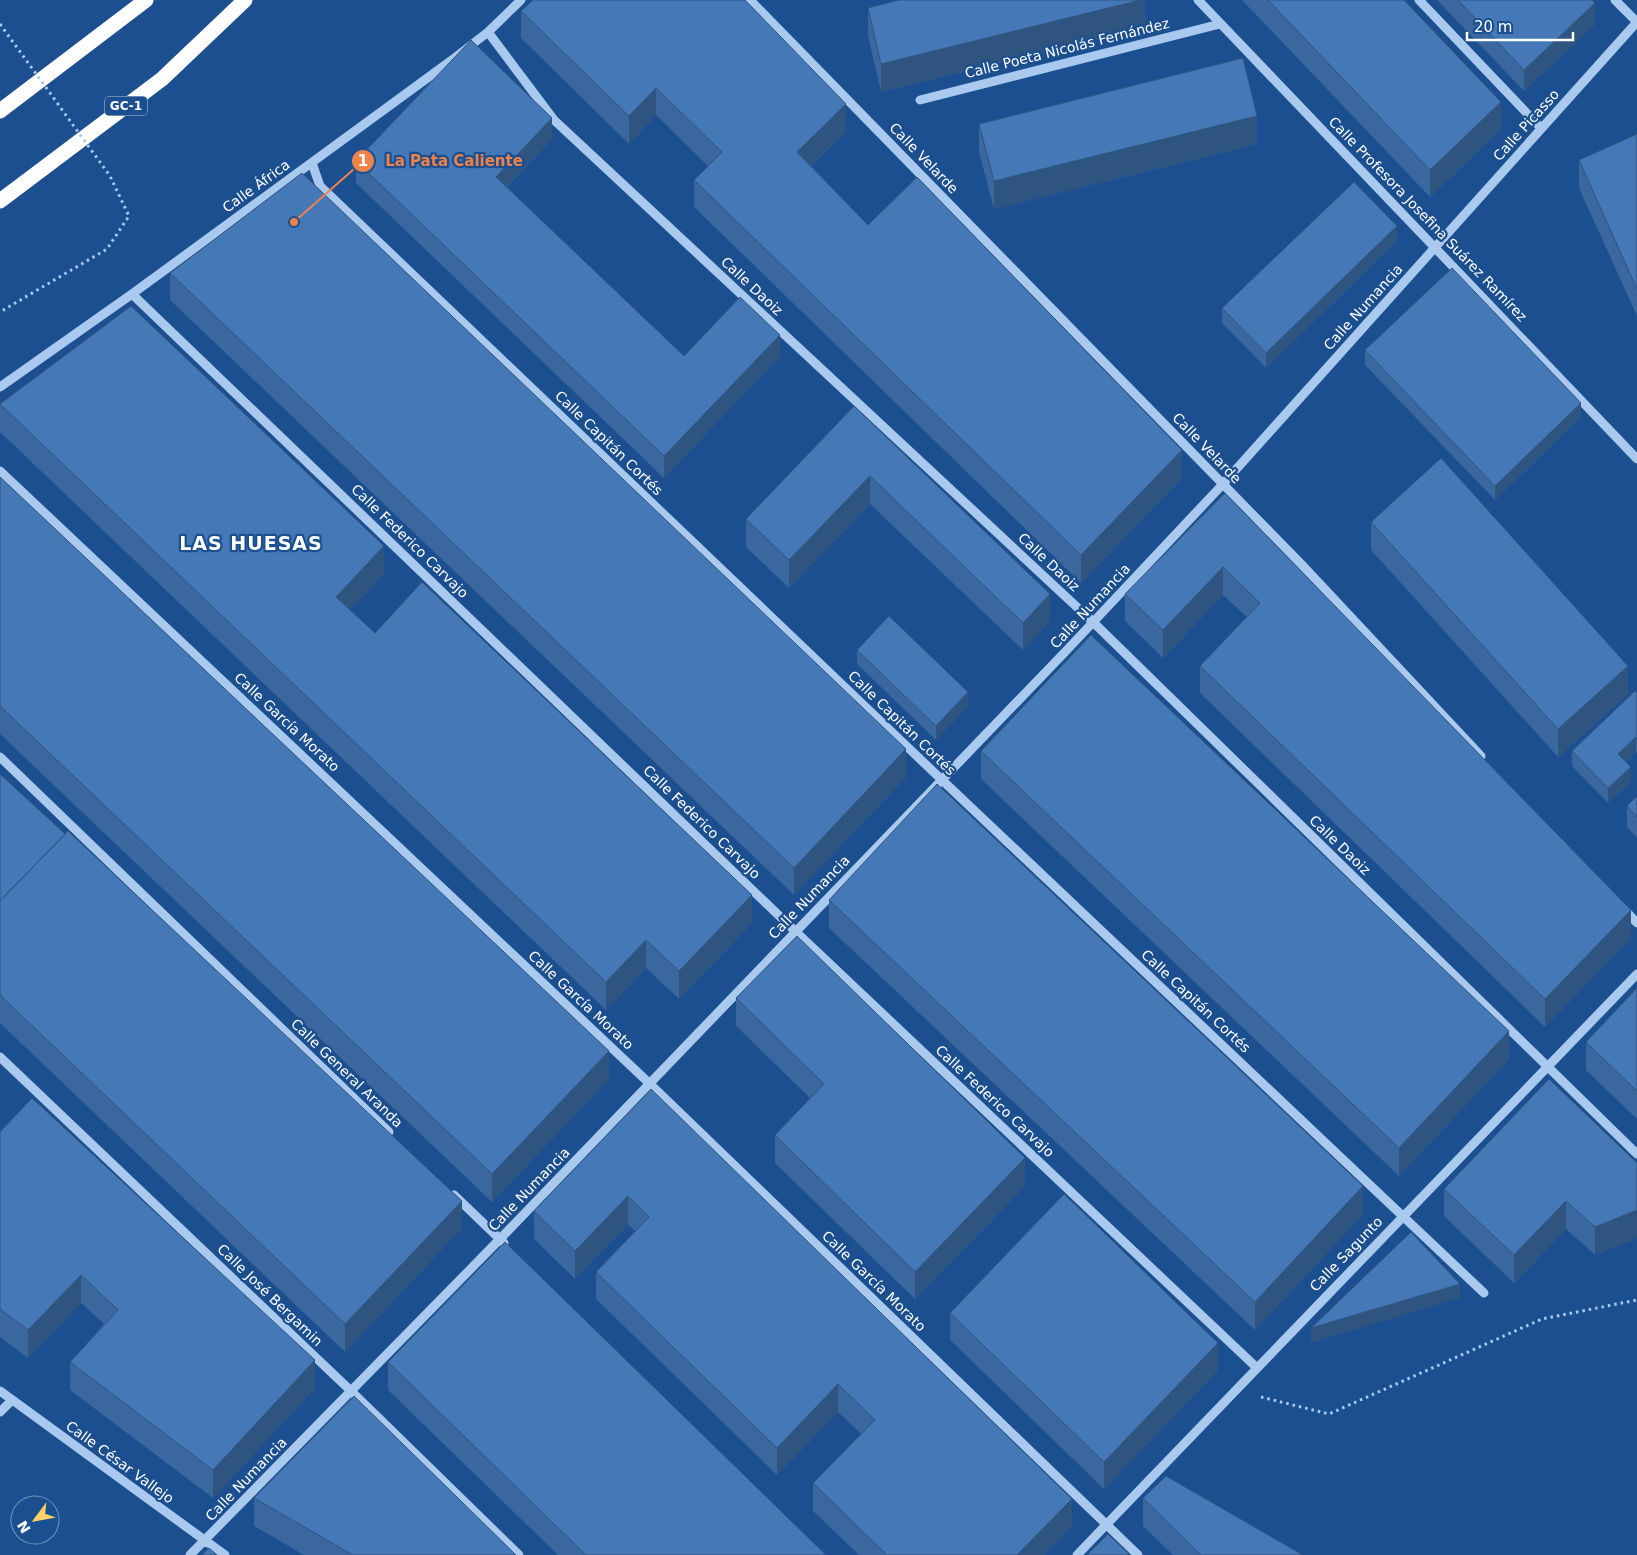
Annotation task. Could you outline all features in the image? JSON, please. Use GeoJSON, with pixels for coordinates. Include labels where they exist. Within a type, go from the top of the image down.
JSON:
{"type":"FeatureCollection","features":[{"type":"Feature","properties":{"kind":"highway"},"geometry":{"type":"LineString","coordinates":[[0,111],[146,0]]}},
{"type":"Feature","properties":{"kind":"highway","name":"GC-1"},"geometry":{"type":"LineString","coordinates":[[0,202],[162,79],[245,0]]}},
{"type":"Feature","properties":{"kind":"street","name":"Calle África"},"geometry":{"type":"LineString","coordinates":[[0,387],[312,163],[488,32],[522,0]]}},
{"type":"Feature","properties":{"kind":"street","name":"Calle Velarde"},"geometry":{"type":"LineString","coordinates":[[750,0],[1223,484],[1489,765]]}},
{"type":"Feature","properties":{"kind":"street","name":"Calle Profesora Josefina Suárez Ramírez"},"geometry":{"type":"LineString","coordinates":[[1198,0],[1637,459]]}},
{"type":"Feature","properties":{"kind":"street"},"geometry":{"type":"LineString","coordinates":[[1419,0],[1541,128]]}},
{"type":"Feature","properties":{"kind":"street"},"geometry":{"type":"LineString","coordinates":[[1615,0],[1637,22]]}},
{"type":"Feature","properties":{"kind":"street","name":"Calle Picasso"},"geometry":{"type":"LineString","coordinates":[[1436,247],[1637,22]]}},
{"type":"Feature","properties":{"kind":"street","name":"Calle Poeta Nicolás Fernández"},"geometry":{"type":"LineString","coordinates":[[920,100],[1220,24]]}},
{"type":"Feature","properties":{"kind":"street","name":"Calle Daoiz"},"geometry":{"type":"LineString","coordinates":[[488,32],[554,120],[1093,622],[1637,1154]]}},
{"type":"Feature","properties":{"kind":"street","name":"Calle Capitán Cortés"},"geometry":{"type":"LineString","coordinates":[[312,163],[320,186],[942,780],[1484,1293]]}},
{"type":"Feature","properties":{"kind":"street","name":"Calle Numancia"},"geometry":{"type":"LineString","coordinates":[[190,1555],[500,1239],[1093,622],[1223,484],[1436,247]]}},
{"type":"Feature","properties":{"kind":"street","name":"Calle Federico Carvajo"},"geometry":{"type":"LineString","coordinates":[[132,294],[795,931],[1256,1367]]}},
{"type":"Feature","properties":{"kind":"street","name":"Calle García Morato"},"geometry":{"type":"LineString","coordinates":[[0,471],[649,1083],[1138,1555]]}},
{"type":"Feature","properties":{"kind":"street","name":"Calle General Aranda"},"geometry":{"type":"LineString","coordinates":[[0,757],[393,1136]]}},
{"type":"Feature","properties":{"kind":"street"},"geometry":{"type":"LineString","coordinates":[[1617,901],[1637,922]]}},
{"type":"Feature","properties":{"kind":"street","name":"Calle Sagunto"},"geometry":{"type":"LineString","coordinates":[[1077,1555],[1256,1367],[1637,974]]}},
{"type":"Feature","properties":{"kind":"street","name":"Calle José Bergamin"},"geometry":{"type":"LineString","coordinates":[[0,1057],[519,1555]]}},
{"type":"Feature","properties":{"kind":"street"},"geometry":{"type":"LineString","coordinates":[[450,1191],[514,1253]]}},
{"type":"Feature","properties":{"kind":"street","name":"Calle César Vallejo"},"geometry":{"type":"LineString","coordinates":[[0,1391],[225,1555]]}},
{"type":"Feature","properties":{"kind":"street"},"geometry":{"type":"LineString","coordinates":[[0,1412],[12,1400]]}},
{"type":"Feature","properties":{"kind":"path"},"geometry":{"type":"LineString","coordinates":[[0,24],[110,176],[129,216],[107,249],[0,312]]}},
{"type":"Feature","properties":{"kind":"path"},"geometry":{"type":"LineString","coordinates":[[1234,1390],[1329,1414],[1542,1319],[1637,1300]]}},
{"type":"Feature","properties":{"kind":"building"},"geometry":{"type":"Polygon","coordinates":[[[533,0],[745,0],[846,104],[797,152],[868,225],[917,177],[1182,450],[1081,555],[694,180],[722,152],[656,88],[629,116],[521,11],[533,0]]]}},
{"type":"Feature","properties":{"kind":"building"},"geometry":{"type":"Polygon","coordinates":[[[899,0],[1141,0],[881,64],[868,8],[899,0]]]}},
{"type":"Feature","properties":{"kind":"building"},"geometry":{"type":"Polygon","coordinates":[[[1268,0],[1404,0],[1501,102],[1430,170],[1268,0]]]}},
{"type":"Feature","properties":{"kind":"building"},"geometry":{"type":"Polygon","coordinates":[[[1458,0],[1592,0],[1595,3],[1524,70],[1458,0]]]}},
{"type":"Feature","properties":{"kind":"building"},"geometry":{"type":"Polygon","coordinates":[[[471,40],[552,118],[496,177],[684,356],[740,297],[780,335],[664,456],[356,161],[471,40]]]}},
{"type":"Feature","properties":{"kind":"building"},"geometry":{"type":"Polygon","coordinates":[[[1243,58],[1257,116],[994,181],[979,124],[1243,58]]]}},
{"type":"Feature","properties":{"kind":"building"},"geometry":{"type":"Polygon","coordinates":[[[1637,134],[1637,289],[1579,160],[1637,134]]]}},
{"type":"Feature","properties":{"kind":"building"},"geometry":{"type":"Polygon","coordinates":[[[302,173],[906,749],[794,868],[170,273],[302,173]]]}},
{"type":"Feature","properties":{"kind":"building"},"geometry":{"type":"Polygon","coordinates":[[[1354,182],[1397,226],[1266,353],[1222,308],[1354,182]]]}},
{"type":"Feature","properties":{"kind":"building"},"geometry":{"type":"Polygon","coordinates":[[[1452,268],[1581,403],[1495,486],[1365,350],[1452,268]]]}},
{"type":"Feature","properties":{"kind":"building"},"geometry":{"type":"Polygon","coordinates":[[[131,306],[384,546],[336,597],[375,633],[422,582],[752,895],[679,971],[646,940],[606,982],[0,404],[131,306]]]}},
{"type":"Feature","properties":{"kind":"building"},"geometry":{"type":"Polygon","coordinates":[[[854,406],[1050,594],[1023,623],[870,476],[789,560],[746,519],[854,406]]]}},
{"type":"Feature","properties":{"kind":"building"},"geometry":{"type":"Polygon","coordinates":[[[1441,458],[1628,666],[1558,729],[1371,522],[1441,458]]]}},
{"type":"Feature","properties":{"kind":"building"},"geometry":{"type":"Polygon","coordinates":[[[0,477],[609,1051],[492,1174],[0,706],[0,477]]]}},
{"type":"Feature","properties":{"kind":"building"},"geometry":{"type":"Polygon","coordinates":[[[1225,493],[1631,910],[1545,999],[1200,666],[1260,603],[1223,567],[1163,630],[1125,594],[1225,493]]]}},
{"type":"Feature","properties":{"kind":"building"},"geometry":{"type":"Polygon","coordinates":[[[889,616],[968,692],[936,726],[857,650],[889,616]]]}},
{"type":"Feature","properties":{"kind":"building"},"geometry":{"type":"Polygon","coordinates":[[[1091,635],[1509,1031],[1399,1148],[981,751],[1091,635]]]}},
{"type":"Feature","properties":{"kind":"building"},"geometry":{"type":"Polygon","coordinates":[[[1635,691],[1637,693],[1637,738],[1618,754],[1631,767],[1608,788],[1572,751],[1635,691]]]}},
{"type":"Feature","properties":{"kind":"building"},"geometry":{"type":"Polygon","coordinates":[[[0,774],[65,834],[0,901],[0,774]]]}},
{"type":"Feature","properties":{"kind":"building"},"geometry":{"type":"Polygon","coordinates":[[[937,784],[1363,1186],[1255,1302],[829,900],[937,784]]]}},
{"type":"Feature","properties":{"kind":"building"},"geometry":{"type":"Polygon","coordinates":[[[1637,796],[1637,817],[1627,806],[1637,796]]]}},
{"type":"Feature","properties":{"kind":"building"},"geometry":{"type":"Polygon","coordinates":[[[68,831],[462,1201],[345,1324],[0,995],[0,901],[68,831]]]}},
{"type":"Feature","properties":{"kind":"building"},"geometry":{"type":"Polygon","coordinates":[[[797,936],[1025,1158],[915,1272],[775,1135],[824,1084],[736,998],[797,936]]]}},
{"type":"Feature","properties":{"kind":"building"},"geometry":{"type":"Polygon","coordinates":[[[1637,988],[1637,1091],[1586,1042],[1637,988]]]}},
{"type":"Feature","properties":{"kind":"building"},"geometry":{"type":"Polygon","coordinates":[[[1549,1079],[1637,1163],[1637,1210],[1595,1227],[1566,1201],[1514,1255],[1444,1189],[1549,1079]]]}},
{"type":"Feature","properties":{"kind":"building"},"geometry":{"type":"Polygon","coordinates":[[[651,1089],[1072,1499],[1017,1555],[887,1555],[813,1483],[875,1420],[838,1384],[777,1448],[596,1272],[649,1217],[628,1196],[575,1251],[534,1211],[651,1089]]]}},
{"type":"Feature","properties":{"kind":"building"},"geometry":{"type":"Polygon","coordinates":[[[32,1098],[315,1360],[213,1470],[70,1362],[118,1310],[81,1275],[28,1330],[0,1309],[0,1132],[32,1098]]]}},
{"type":"Feature","properties":{"kind":"building"},"geometry":{"type":"Polygon","coordinates":[[[1064,1194],[1218,1343],[1104,1462],[950,1313],[1064,1194]]]}},
{"type":"Feature","properties":{"kind":"building"},"geometry":{"type":"Polygon","coordinates":[[[1411,1232],[1460,1284],[1311,1328],[1411,1232]]]}},
{"type":"Feature","properties":{"kind":"building"},"geometry":{"type":"Polygon","coordinates":[[[505,1242],[826,1555],[586,1555],[388,1362],[505,1242]]]}},
{"type":"Feature","properties":{"kind":"building"},"geometry":{"type":"Polygon","coordinates":[[[354,1396],[516,1555],[353,1555],[254,1498],[354,1396]]]}},
{"type":"Feature","properties":{"kind":"building"},"geometry":{"type":"Polygon","coordinates":[[[1166,1476],[1303,1555],[1201,1555],[1143,1498],[1166,1476]]]}},
{"type":"Feature","properties":{"kind":"building"},"geometry":{"type":"Polygon","coordinates":[[[1108,1534],[1130,1555],[1087,1555],[1108,1534]]]}},
{"type":"Feature","properties":{"kind":"building"},"geometry":{"type":"Polygon","coordinates":[[[209,1548],[217,1555],[202,1555],[209,1548]]]}},
{"type":"Feature","properties":{"kind":"place","name":"La Pata Caliente"},"geometry":{"type":"Point","coordinates":[294,222]}},
{"type":"Feature","properties":{"kind":"district","name":"LAS HUESAS"},"geometry":{"type":"Point","coordinates":[251,543]}}]}
